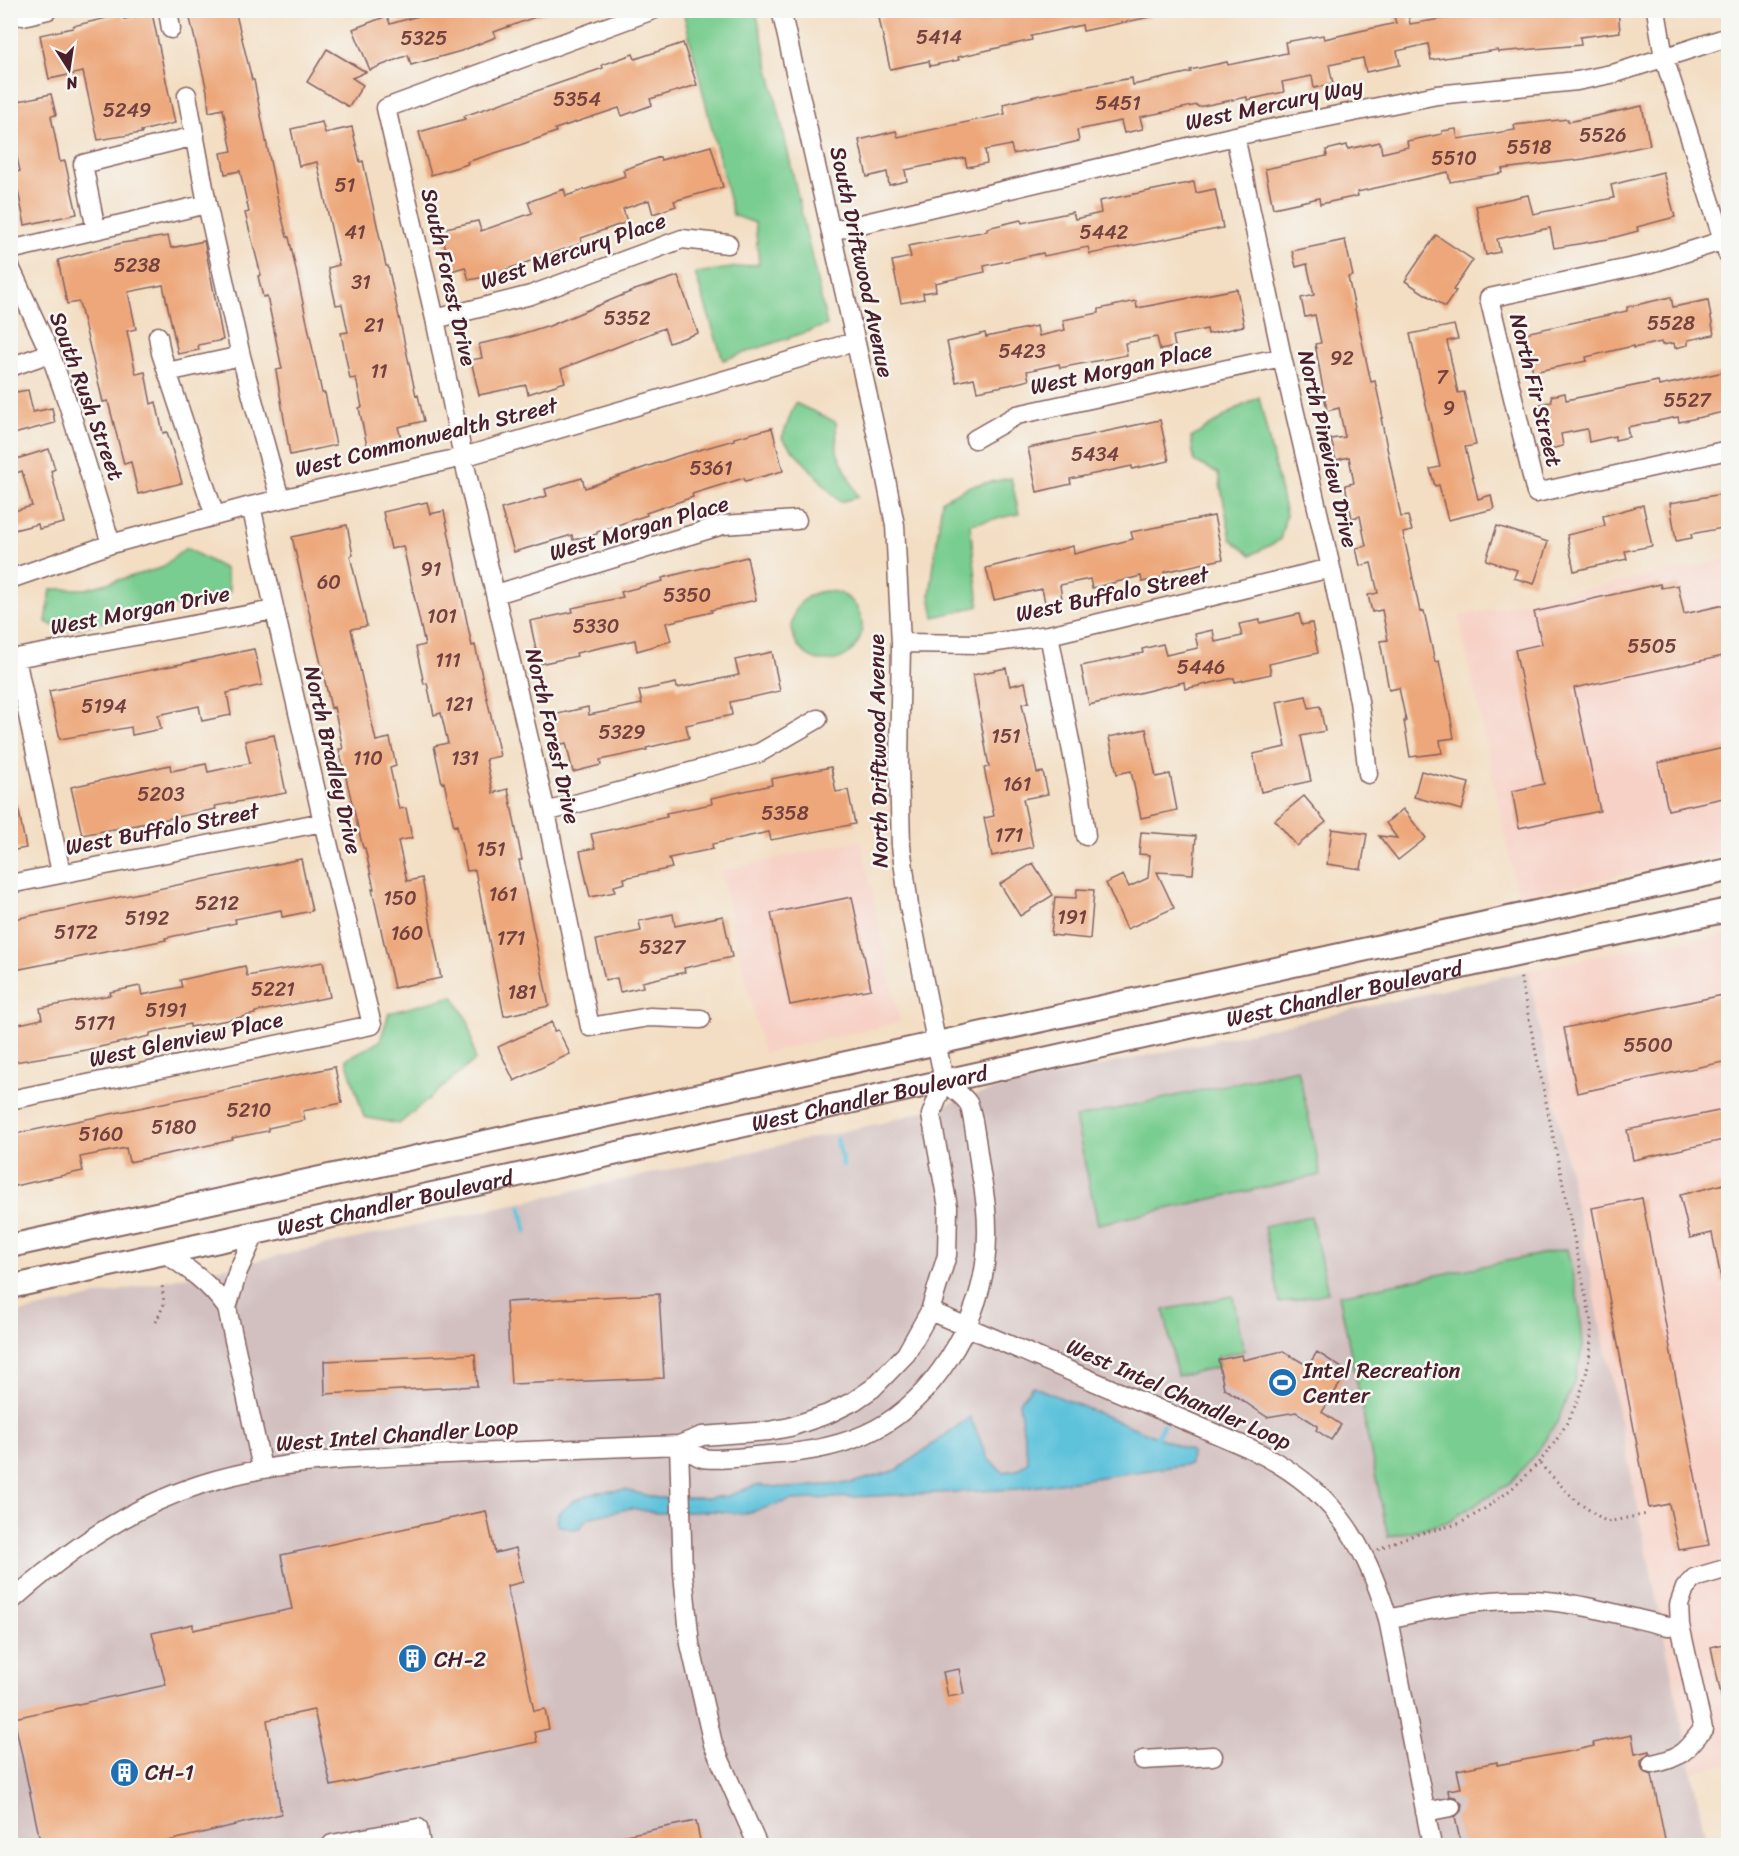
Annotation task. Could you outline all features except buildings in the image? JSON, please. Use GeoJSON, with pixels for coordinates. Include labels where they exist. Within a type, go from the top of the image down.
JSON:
{"type":"FeatureCollection","features":[{"type":"Feature","properties":{"kind":"main road","name":"West Chandler Boulevard"},"geometry":{"type":"LineString","coordinates":[[10,1246],[1728,870]]}},
{"type":"Feature","properties":{"kind":"main road","name":"West Chandler Boulevard"},"geometry":{"type":"LineString","coordinates":[[10,1287],[1728,910]]}},
{"type":"Feature","properties":{"kind":"street"},"geometry":{"type":"LineString","coordinates":[[14,10],[17,15],[23,16],[48,10]]}},
{"type":"Feature","properties":{"kind":"street"},"geometry":{"type":"LineString","coordinates":[[168,10],[171,29]]}},
{"type":"Feature","properties":{"kind":"street","name":"South Forest Drive"},"geometry":{"type":"LineString","coordinates":[[463,457],[435,320],[386,108],[653,10]]}},
{"type":"Feature","properties":{"kind":"street","name":"South Driftwood Avenue"},"geometry":{"type":"LineString","coordinates":[[781,10],[895,525]]}},
{"type":"Feature","properties":{"kind":"street"},"geometry":{"type":"LineString","coordinates":[[1656,10],[1664,58],[1727,245]]}},
{"type":"Feature","properties":{"kind":"street","name":"West Mercury Way"},"geometry":{"type":"LineString","coordinates":[[831,231],[1235,136],[1437,95],[1576,81],[1616,73],[1728,37]]}},
{"type":"Feature","properties":{"kind":"street"},"geometry":{"type":"LineString","coordinates":[[187,95],[207,204],[241,356],[280,499]]}},
{"type":"Feature","properties":{"kind":"street"},"geometry":{"type":"LineString","coordinates":[[96,230],[82,169],[83,164],[195,136]]}},
{"type":"Feature","properties":{"kind":"street","name":"North Pineview Drive"},"geometry":{"type":"LineString","coordinates":[[1235,136],[1359,701],[1368,774]]}},
{"type":"Feature","properties":{"kind":"street"},"geometry":{"type":"LineString","coordinates":[[10,250],[207,204]]}},
{"type":"Feature","properties":{"kind":"street","name":"West Mercury Place"},"geometry":{"type":"LineString","coordinates":[[435,320],[531,295],[682,239],[728,244]]}},
{"type":"Feature","properties":{"kind":"street","name":"North Fir Street"},"geometry":{"type":"LineString","coordinates":[[1727,245],[1489,298],[1536,493],[1728,450]]}},
{"type":"Feature","properties":{"kind":"street","name":"South Rush Street"},"geometry":{"type":"LineString","coordinates":[[10,267],[50,353],[111,544]]}},
{"type":"Feature","properties":{"kind":"street"},"geometry":{"type":"LineString","coordinates":[[158,336],[167,372],[215,516]]}},
{"type":"Feature","properties":{"kind":"street","name":"West Commonwealth Street"},"geometry":{"type":"LineString","coordinates":[[10,579],[111,544],[251,506],[463,457],[854,342]]}},
{"type":"Feature","properties":{"kind":"street"},"geometry":{"type":"LineString","coordinates":[[10,367],[50,353]]}},
{"type":"Feature","properties":{"kind":"street"},"geometry":{"type":"LineString","coordinates":[[167,372],[241,356]]}},
{"type":"Feature","properties":{"kind":"street","name":"West Morgan Place"},"geometry":{"type":"LineString","coordinates":[[975,439],[1017,415],[1282,357]]}},
{"type":"Feature","properties":{"kind":"street","name":"North Forest Drive"},"geometry":{"type":"LineString","coordinates":[[463,457],[546,812],[590,1027],[650,1017],[701,1019]]}},
{"type":"Feature","properties":{"kind":"street","name":"North Bradley Drive"},"geometry":{"type":"LineString","coordinates":[[251,506],[372,1025]]}},
{"type":"Feature","properties":{"kind":"street","name":"West Morgan Place"},"geometry":{"type":"LineString","coordinates":[[495,594],[723,525],[797,520]]}},
{"type":"Feature","properties":{"kind":"street","name":"North Driftwood Avenue"},"geometry":{"type":"LineString","coordinates":[[895,525],[901,643],[898,765],[901,846],[909,906],[945,1081]]}},
{"type":"Feature","properties":{"kind":"street","name":"West Buffalo Street"},"geometry":{"type":"LineString","coordinates":[[901,643],[982,644],[1049,635],[1331,568]]}},
{"type":"Feature","properties":{"kind":"street","name":"West Morgan Drive"},"geometry":{"type":"LineString","coordinates":[[61,873],[16,658],[274,610]]}},
{"type":"Feature","properties":{"kind":"street"},"geometry":{"type":"LineString","coordinates":[[1049,635],[1081,797],[1086,836]]}},
{"type":"Feature","properties":{"kind":"street"},"geometry":{"type":"LineString","coordinates":[[546,812],[759,753],[818,718]]}},
{"type":"Feature","properties":{"kind":"street","name":"West Buffalo Street"},"geometry":{"type":"LineString","coordinates":[[10,884],[323,822]]}},
{"type":"Feature","properties":{"kind":"street","name":"West Glenview Place"},"geometry":{"type":"LineString","coordinates":[[10,1100],[372,1025]]}},
{"type":"Feature","properties":{"kind":"street"},"geometry":{"type":"LineString","coordinates":[[930,1311],[947,1255],[949,1232],[948,1207],[931,1114],[945,1081],[968,1104],[986,1213],[985,1266],[966,1327]]}},
{"type":"Feature","properties":{"kind":"street"},"geometry":{"type":"LineString","coordinates":[[227,1308],[237,1271],[256,1232]]}},
{"type":"Feature","properties":{"kind":"street"},"geometry":{"type":"LineString","coordinates":[[164,1253],[188,1268],[213,1289],[227,1308],[262,1468]]}},
{"type":"Feature","properties":{"kind":"street","name":"West Intel Chandler Loop"},"geometry":{"type":"LineString","coordinates":[[10,1602],[62,1557],[118,1521],[180,1492],[262,1468],[412,1455],[679,1445],[702,1436],[769,1431],[797,1426],[828,1414],[873,1388],[906,1354],[930,1311],[1200,1425],[1271,1458],[1300,1476],[1318,1492],[1350,1529],[1379,1589],[1388,1619],[1432,1845]]}},
{"type":"Feature","properties":{"kind":"street","name":"West Intel Chandler Loop"},"geometry":{"type":"LineString","coordinates":[[679,1445],[704,1458],[801,1452],[847,1442],[876,1428],[918,1396],[941,1372],[966,1327]]}},
{"type":"Feature","properties":{"kind":"street"},"geometry":{"type":"LineString","coordinates":[[679,1445],[683,1573],[690,1644],[713,1744],[759,1845]]}},
{"type":"Feature","properties":{"kind":"street"},"geometry":{"type":"LineString","coordinates":[[1652,1764],[1674,1759],[1689,1747],[1703,1729],[1680,1625],[1680,1605],[1685,1588],[1694,1578],[1728,1568]]}},
{"type":"Feature","properties":{"kind":"street"},"geometry":{"type":"LineString","coordinates":[[1388,1619],[1473,1602],[1527,1600],[1579,1606],[1668,1626],[1680,1625]]}},
{"type":"Feature","properties":{"kind":"street"},"geometry":{"type":"LineString","coordinates":[[1143,1760],[1213,1756]]}},
{"type":"Feature","properties":{"kind":"street"},"geometry":{"type":"LineString","coordinates":[[1425,1812],[1451,1807]]}},
{"type":"Feature","properties":{"kind":"street"},"geometry":{"type":"LineString","coordinates":[[332,1845],[418,1828],[421,1845]]}},
{"type":"Feature","properties":{"kind":"path"},"geometry":{"type":"LineString","coordinates":[[1366,1558],[1393,1542],[1462,1522],[1511,1490],[1540,1464],[1573,1414],[1582,1390],[1592,1343],[1591,1321],[1516,955]]}},
{"type":"Feature","properties":{"kind":"path"},"geometry":{"type":"LineString","coordinates":[[156,1322],[164,1304],[162,1283]]}},
{"type":"Feature","properties":{"kind":"path"},"geometry":{"type":"LineString","coordinates":[[1540,1464],[1576,1501],[1607,1522],[1647,1514]]}},
{"type":"Feature","properties":{"kind":"shaded area"},"geometry":{"type":"Polygon","coordinates":[[[1728,559],[1728,852],[1518,897],[1459,616],[1728,559]]]}},
{"type":"Feature","properties":{"kind":"shaded area"},"geometry":{"type":"Polygon","coordinates":[[[861,840],[900,1022],[763,1053],[720,871],[861,840]]]}},
{"type":"Feature","properties":{"kind":"shaded area"},"geometry":{"type":"Polygon","coordinates":[[[1728,935],[1728,1764],[1693,1772],[1528,971],[1631,948],[1728,935]]]}},
{"type":"Feature","properties":{"kind":"shaded area"},"geometry":{"type":"Polygon","coordinates":[[[1528,971],[1707,1845],[11,1845],[10,1315],[890,1121],[1000,1088],[1528,971]]]}},
{"type":"Feature","properties":{"kind":"green space"},"geometry":{"type":"Polygon","coordinates":[[[683,11],[756,11],[827,325],[723,360],[695,273],[759,264],[755,223],[733,215],[683,11]]]}},
{"type":"Feature","properties":{"kind":"green space"},"geometry":{"type":"Polygon","coordinates":[[[1259,397],[1286,515],[1280,540],[1251,555],[1231,539],[1218,473],[1194,461],[1191,438],[1259,397]]]}},
{"type":"Feature","properties":{"kind":"green space"},"geometry":{"type":"Polygon","coordinates":[[[795,403],[836,422],[837,452],[858,497],[840,502],[782,438],[795,403]]]}},
{"type":"Feature","properties":{"kind":"green space"},"geometry":{"type":"Polygon","coordinates":[[[1011,478],[1019,514],[970,524],[979,606],[934,617],[930,595],[942,500],[970,486],[1011,478]]]}},
{"type":"Feature","properties":{"kind":"green space"},"geometry":{"type":"Polygon","coordinates":[[[186,548],[225,569],[230,592],[65,631],[46,622],[51,589],[86,589],[161,568],[186,548]]]}},
{"type":"Feature","properties":{"kind":"green space"},"geometry":{"type":"Polygon","coordinates":[[[820,591],[834,591],[847,596],[857,606],[862,626],[857,646],[847,656],[834,661],[820,661],[807,656],[797,646],[792,633],[792,619],[797,606],[807,596],[820,591]]]}},
{"type":"Feature","properties":{"kind":"green space"},"geometry":{"type":"Polygon","coordinates":[[[453,996],[469,1023],[475,1060],[399,1124],[364,1117],[346,1059],[380,1041],[389,1013],[453,996]]]}},
{"type":"Feature","properties":{"kind":"green space"},"geometry":{"type":"Polygon","coordinates":[[[1298,1069],[1321,1175],[1098,1224],[1075,1118],[1298,1069]]]}},
{"type":"Feature","properties":{"kind":"green space"},"geometry":{"type":"Polygon","coordinates":[[[1311,1216],[1328,1293],[1280,1303],[1264,1226],[1311,1216]]]}},
{"type":"Feature","properties":{"kind":"green space"},"geometry":{"type":"Polygon","coordinates":[[[1567,1249],[1580,1310],[1583,1346],[1574,1382],[1557,1422],[1537,1452],[1510,1483],[1447,1522],[1388,1537],[1339,1295],[1567,1249]]]}},
{"type":"Feature","properties":{"kind":"green space"},"geometry":{"type":"Polygon","coordinates":[[[1233,1296],[1244,1351],[1217,1357],[1219,1367],[1177,1376],[1164,1310],[1233,1296]]]}},
{"type":"Feature","properties":{"kind":"water"},"geometry":{"type":"Polygon","coordinates":[[[1032,1386],[1191,1451],[1190,1464],[1018,1489],[791,1500],[744,1514],[715,1511],[656,1513],[631,1508],[587,1518],[580,1528],[571,1529],[557,1525],[558,1514],[575,1500],[598,1492],[625,1490],[657,1498],[707,1498],[728,1496],[756,1485],[790,1488],[851,1483],[897,1470],[970,1417],[988,1459],[1003,1472],[1018,1470],[1028,1461],[1019,1403],[1032,1386]]]}},
{"type":"Feature","properties":{"kind":"waterway"},"geometry":{"type":"LineString","coordinates":[[837,1139],[843,1165]]}},
{"type":"Feature","properties":{"kind":"waterway"},"geometry":{"type":"LineString","coordinates":[[521,1207],[526,1231]]}},
{"type":"Feature","properties":{"kind":"waterway"},"geometry":{"type":"LineString","coordinates":[[1157,1437],[1163,1425]]}},
{"type":"Feature","properties":{"kind":"place","name":"Intel Recreation Center"},"geometry":{"type":"Point","coordinates":[1282,1383]}},
{"type":"Feature","properties":{"kind":"place","name":"CH-2"},"geometry":{"type":"Point","coordinates":[413,1659]}},
{"type":"Feature","properties":{"kind":"place","name":"CH-1"},"geometry":{"type":"Point","coordinates":[124,1772]}}]}
